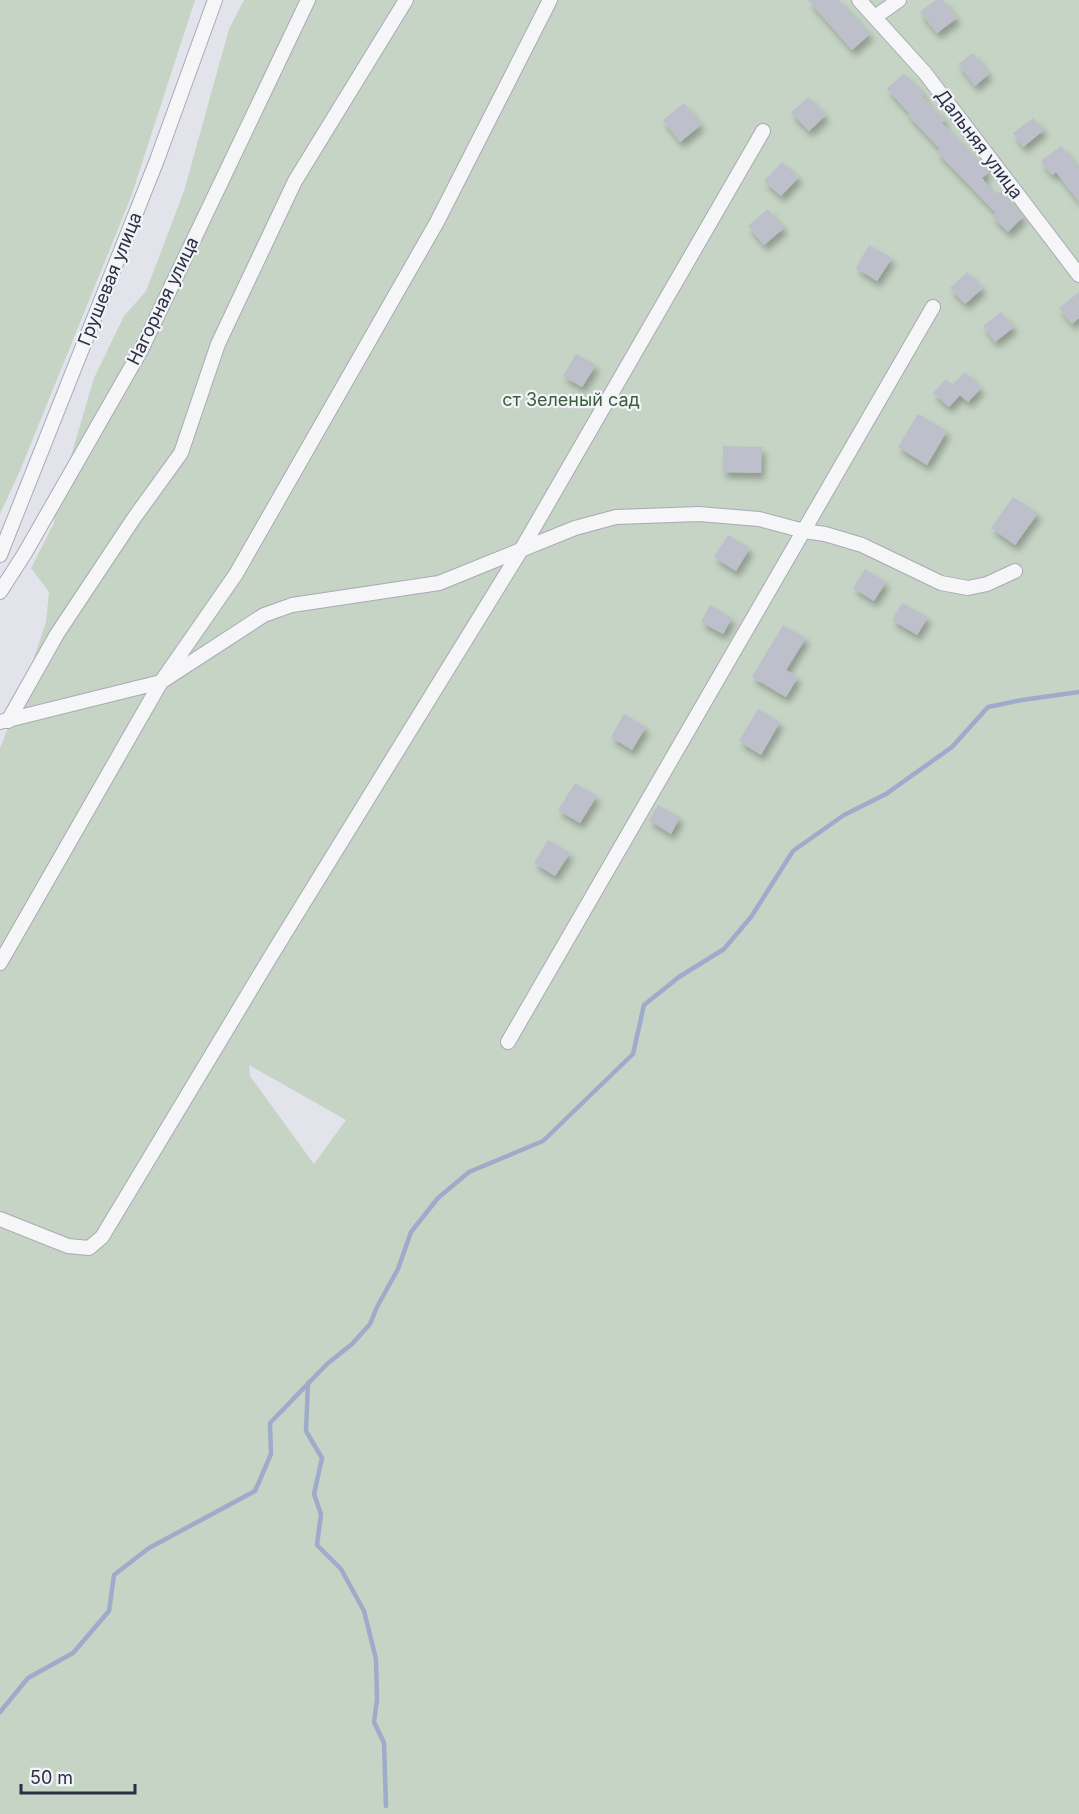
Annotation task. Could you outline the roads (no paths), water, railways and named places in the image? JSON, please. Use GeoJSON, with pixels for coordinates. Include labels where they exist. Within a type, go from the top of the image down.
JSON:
{"type":"FeatureCollection","features":[{"type":"Feature","properties":{"kind":"street","name":"Грушевая улица"},"geometry":{"type":"LineString","coordinates":[[0,555],[158,160],[215,0]]}},
{"type":"Feature","properties":{"kind":"street","name":"Нагорная улица"},"geometry":{"type":"LineString","coordinates":[[0,592],[25,553],[141,350],[308,0]]}},
{"type":"Feature","properties":{"kind":"street"},"geometry":{"type":"LineString","coordinates":[[4,722],[64,624],[134,518],[181,453],[218,344],[295,181],[406,0]]}},
{"type":"Feature","properties":{"kind":"street"},"geometry":{"type":"LineString","coordinates":[[0,963],[161,682],[236,574],[432,232],[550,0]]}},
{"type":"Feature","properties":{"kind":"street","name":"Дальняя улица"},"geometry":{"type":"LineString","coordinates":[[859,0],[925,73],[1079,275]]}},
{"type":"Feature","properties":{"kind":"street"},"geometry":{"type":"LineString","coordinates":[[874,17],[899,0]]}},
{"type":"Feature","properties":{"kind":"street"},"geometry":{"type":"LineString","coordinates":[[0,1219],[68,1246],[88,1248],[102,1237],[271,956],[521,550],[763,131]]}},
{"type":"Feature","properties":{"kind":"street"},"geometry":{"type":"LineString","coordinates":[[508,1042],[933,307]]}},
{"type":"Feature","properties":{"kind":"street"},"geometry":{"type":"LineString","coordinates":[[4,722],[161,682],[264,615],[292,605],[439,583],[574,528],[616,517],[699,514],[759,519],[862,545],[941,583],[968,588],[987,584],[1015,570]]}},
{"type":"Feature","properties":{"kind":"waterway"},"geometry":{"type":"LineString","coordinates":[[0,1712],[28,1678],[73,1653],[109,1611],[114,1575],[149,1548],[255,1491],[271,1454],[270,1423],[327,1364],[352,1344],[370,1324],[398,1269],[411,1232],[438,1198],[469,1172],[543,1141],[633,1054],[644,1005],[679,977],[724,949],[751,917],[793,851],[844,815],[886,794],[952,747],[988,707],[1079,692]]}},
{"type":"Feature","properties":{"kind":"waterway"},"geometry":{"type":"LineString","coordinates":[[308,1383],[306,1431],[322,1458],[314,1494],[321,1514],[317,1545],[341,1569],[364,1611],[376,1659],[377,1700],[374,1722],[384,1743],[386,1806]]}},
{"type":"Feature","properties":{"kind":"park label","name":"ст Зеленый сад"},"geometry":{"type":"Point","coordinates":[571,400]}}]}
